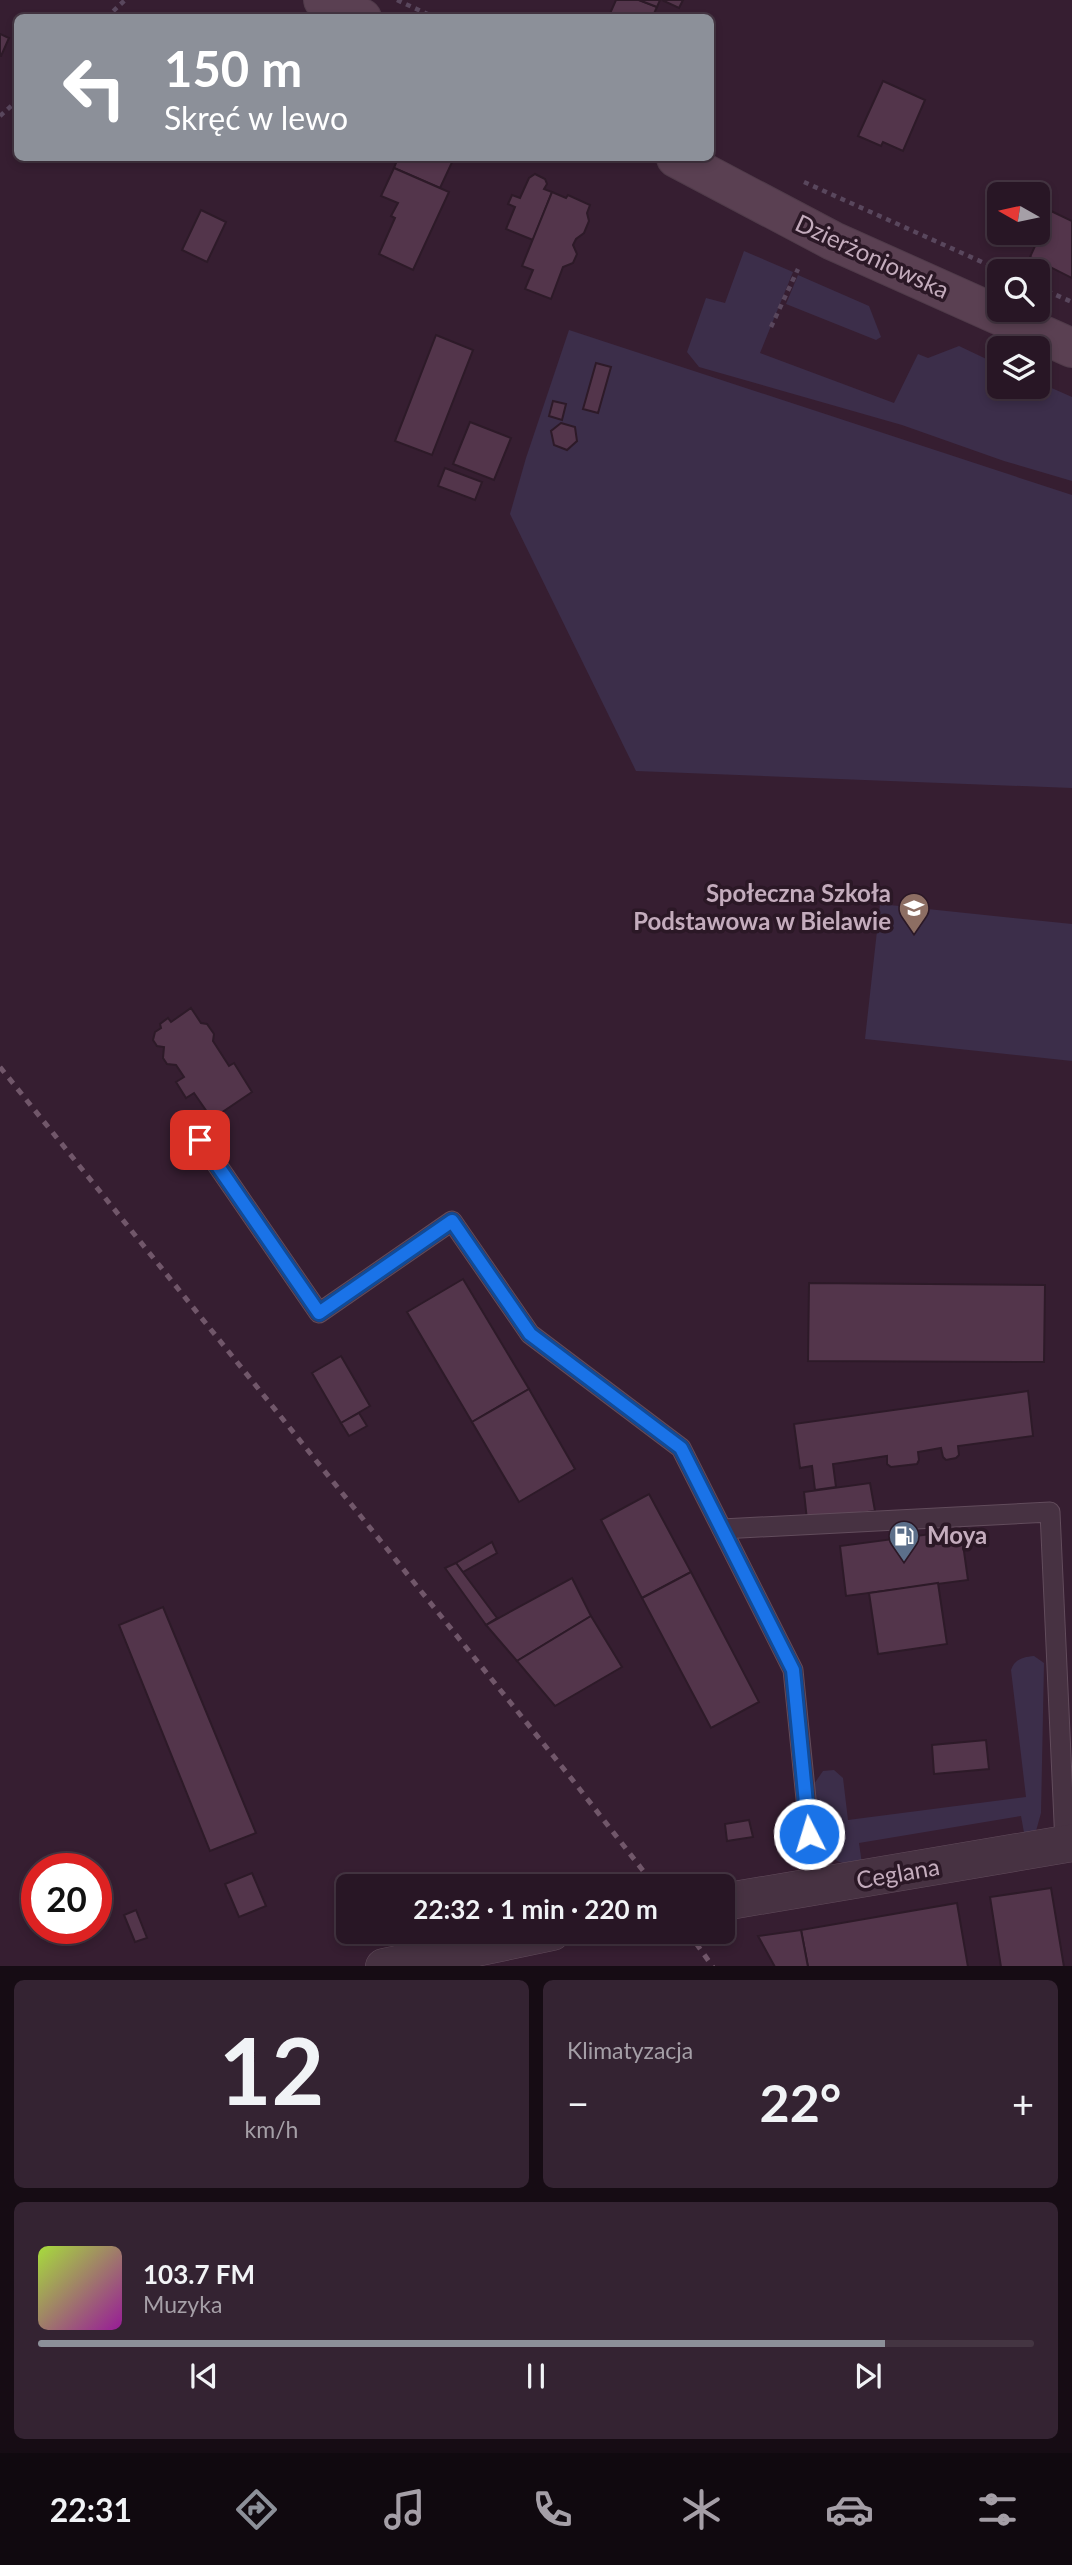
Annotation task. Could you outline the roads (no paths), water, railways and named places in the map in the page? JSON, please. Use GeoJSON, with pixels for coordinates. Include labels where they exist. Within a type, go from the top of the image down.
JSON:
{"type":"FeatureCollection","features":[{"type":"Feature","properties":{"kind":"main road"},"geometry":{"type":"LineString","coordinates":[[323,0],[353,14]]}},
{"type":"Feature","properties":{"kind":"main road","name":"Dzierżoniowska"},"geometry":{"type":"LineString","coordinates":[[682,161],[833,242],[1072,348]]}},
{"type":"Feature","properties":{"kind":"street","name":"Ceglana"},"geometry":{"type":"LineString","coordinates":[[735,1900],[1069,1844]]}},
{"type":"Feature","properties":{"kind":"street"},"geometry":{"type":"LineString","coordinates":[[384,1966],[493,1944]]}},
{"type":"Feature","properties":{"kind":"lane"},"geometry":{"type":"LineString","coordinates":[[200,1140],[319,1313],[452,1221],[530,1334],[681,1448],[793,1670],[815,1888]]}},
{"type":"Feature","properties":{"kind":"lane"},"geometry":{"type":"LineString","coordinates":[[722,1529],[1050,1512],[1069,1844]]}},
{"type":"Feature","properties":{"kind":"railway"},"geometry":{"type":"LineString","coordinates":[[0,1067],[646,1874]]}},
{"type":"Feature","properties":{"kind":"railway"},"geometry":{"type":"LineString","coordinates":[[697,1944],[712,1966]]}},
{"type":"Feature","properties":{"kind":"place","name":"Społeczna Szkoła Podstawowa w Bielawie"},"geometry":{"type":"Point","coordinates":[914,935]}},
{"type":"Feature","properties":{"kind":"place","name":"Moya"},"geometry":{"type":"Point","coordinates":[904,1563]}}]}
